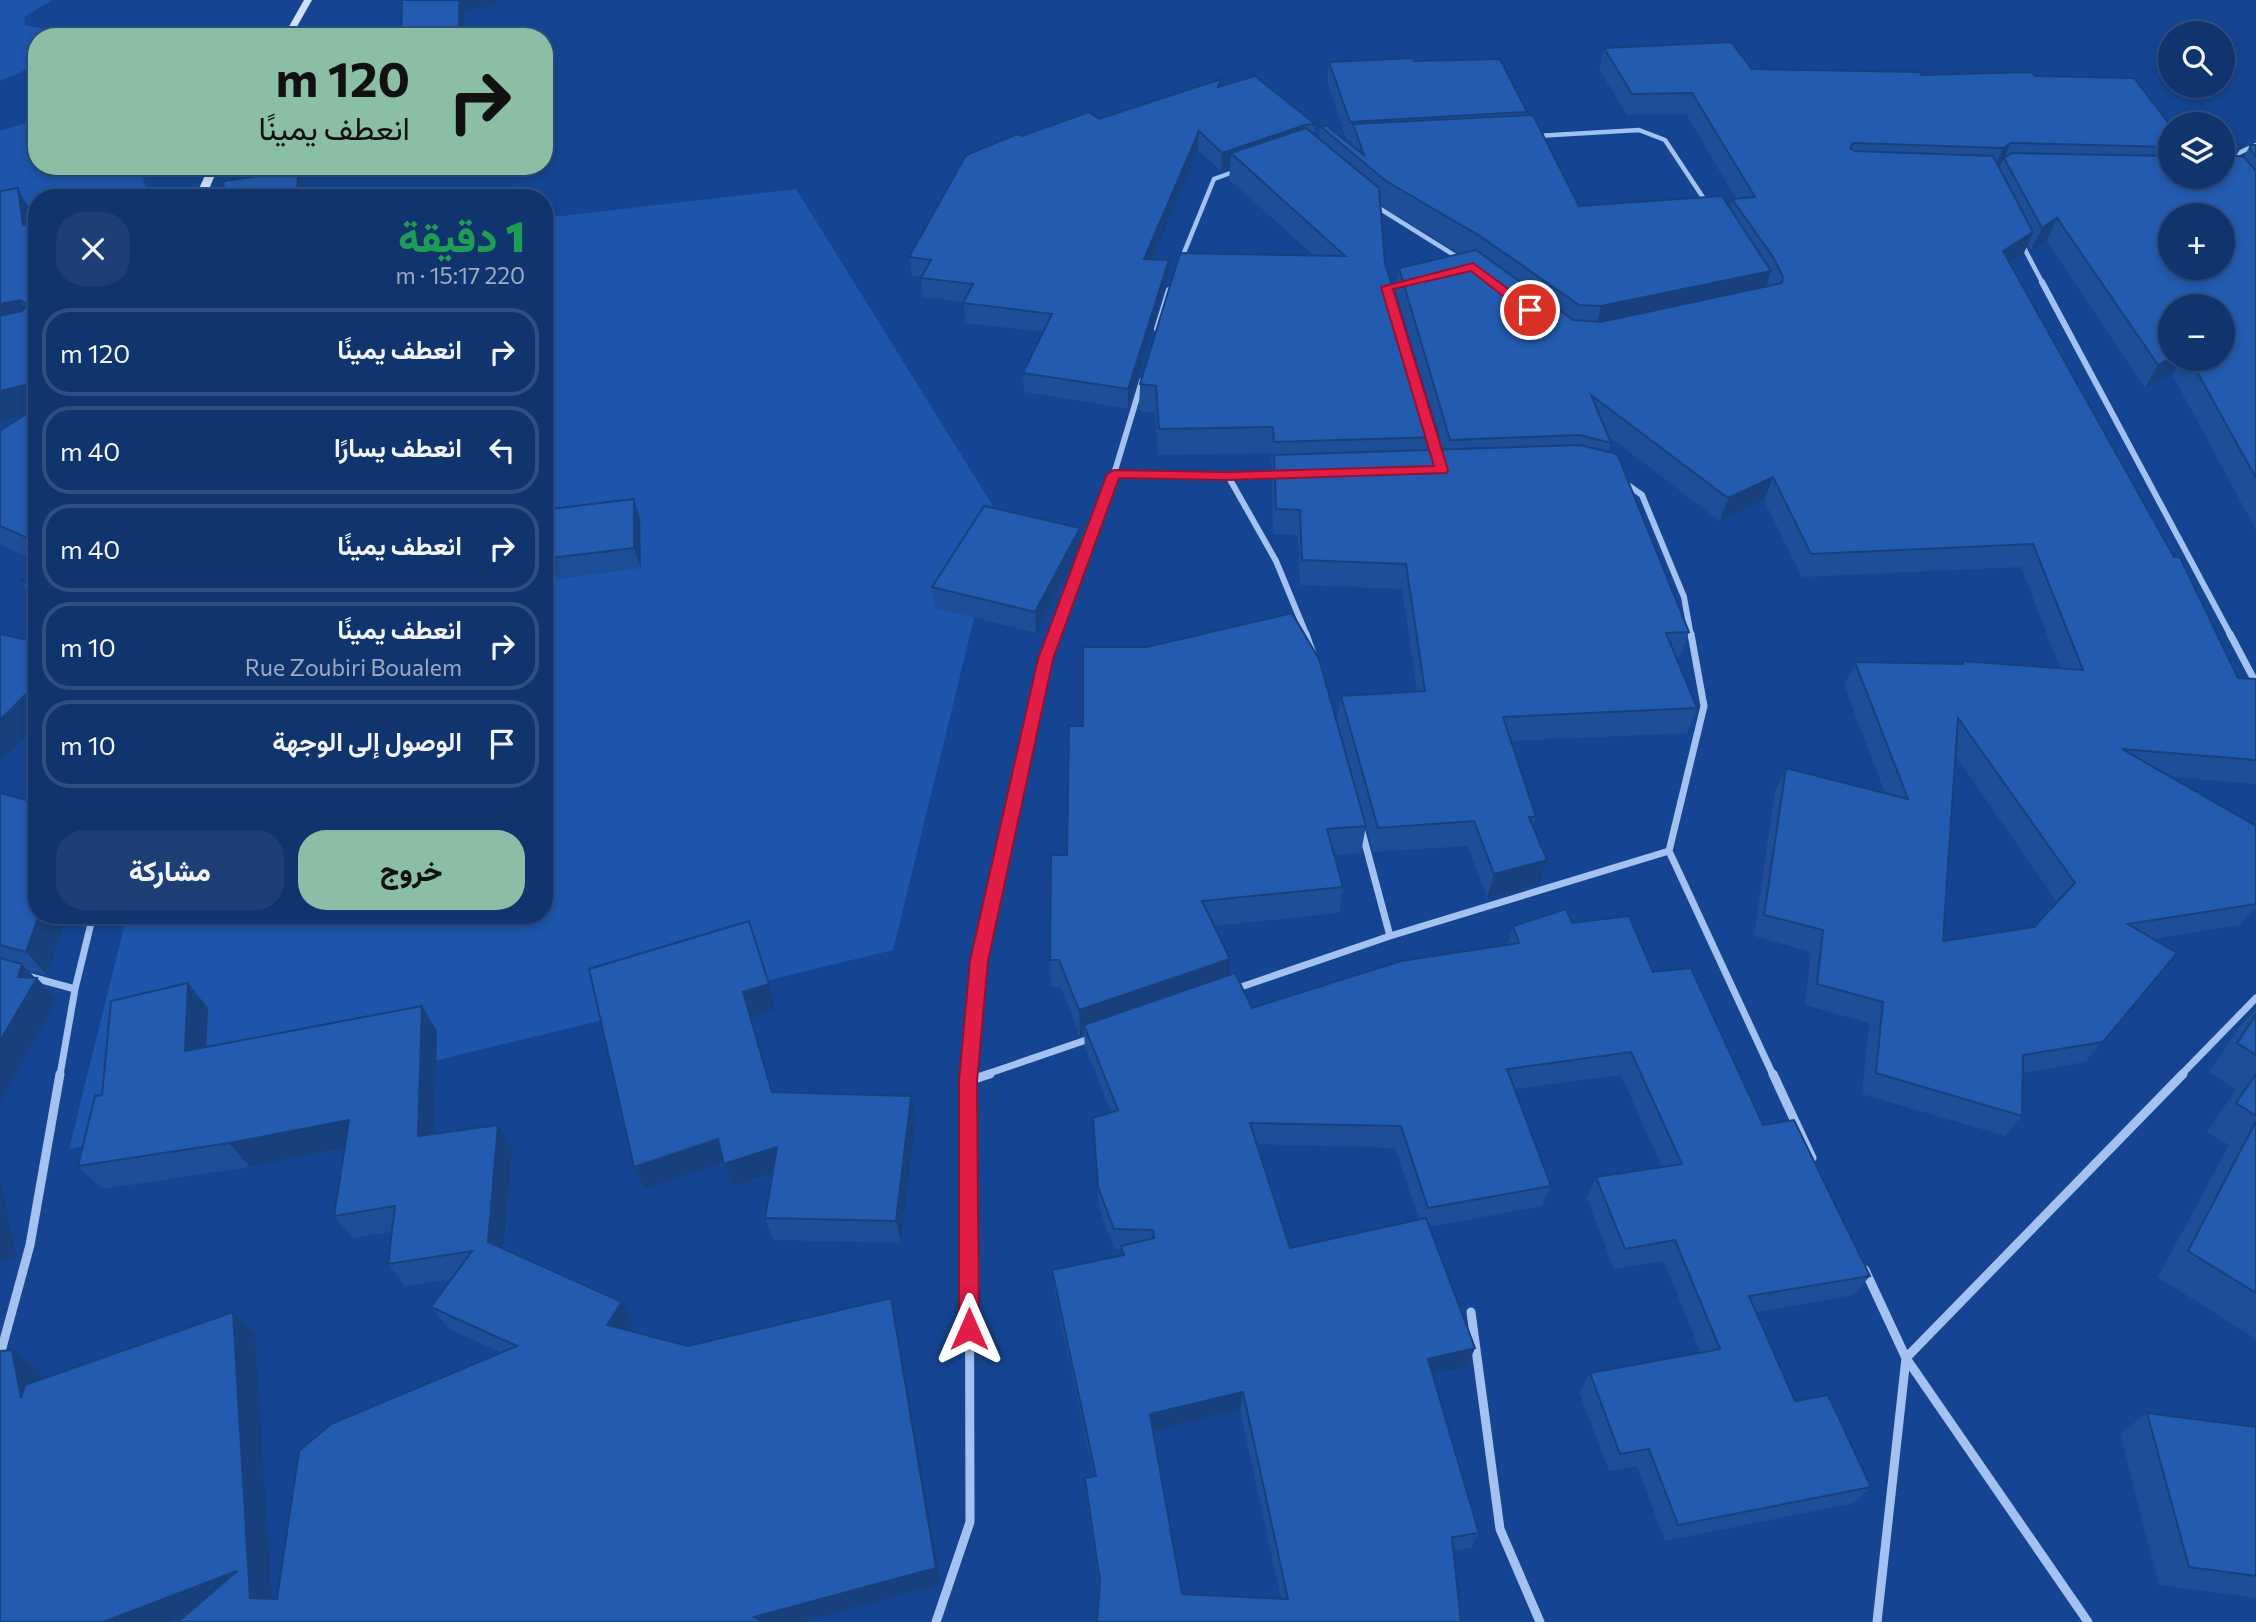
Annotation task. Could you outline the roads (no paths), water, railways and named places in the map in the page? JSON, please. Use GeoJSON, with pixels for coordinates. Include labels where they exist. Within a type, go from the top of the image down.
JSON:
{"type":"FeatureCollection","features":[{"type":"Feature","properties":{"kind":"street"},"geometry":{"type":"LineString","coordinates":[[291,28],[308,0]]}},
{"type":"Feature","properties":{"kind":"street"},"geometry":{"type":"LineString","coordinates":[[1527,136],[1639,131],[1665,140],[1715,214]]}},
{"type":"Feature","properties":{"kind":"street"},"geometry":{"type":"LineString","coordinates":[[2235,155],[2256,145]]}},
{"type":"Feature","properties":{"kind":"street"},"geometry":{"type":"LineString","coordinates":[[1179,267],[1214,179],[1240,170]]}},
{"type":"Feature","properties":{"kind":"street"},"geometry":{"type":"LineString","coordinates":[[1369,202],[1473,267]]}},
{"type":"Feature","properties":{"kind":"street"},"geometry":{"type":"LineString","coordinates":[[1380,211],[1381,223]]}},
{"type":"Feature","properties":{"kind":"street"},"geometry":{"type":"LineString","coordinates":[[2020,240],[2256,683]]}},
{"type":"Feature","properties":{"kind":"street"},"geometry":{"type":"LineString","coordinates":[[1154,340],[1174,279]]}},
{"type":"Feature","properties":{"kind":"street"},"geometry":{"type":"LineString","coordinates":[[936,1622],[970,1522],[968,1081],[979,961],[1045,659],[1114,474],[1143,376]]}},
{"type":"Feature","properties":{"kind":"street"},"geometry":{"type":"LineString","coordinates":[[1114,474],[1295,474]]}},
{"type":"Feature","properties":{"kind":"street"},"geometry":{"type":"LineString","coordinates":[[1228,476],[1271,547],[1298,607],[1315,661]]}},
{"type":"Feature","properties":{"kind":"street"},"geometry":{"type":"LineString","coordinates":[[1620,480],[1642,495],[1684,597],[1704,706],[1669,851],[1817,1168]]}},
{"type":"Feature","properties":{"kind":"street"},"geometry":{"type":"LineString","coordinates":[[1358,818],[1390,936]]}},
{"type":"Feature","properties":{"kind":"street"},"geometry":{"type":"LineString","coordinates":[[1219,995],[1390,936],[1669,851]]}},
{"type":"Feature","properties":{"kind":"street"},"geometry":{"type":"LineString","coordinates":[[0,1355],[30,1245],[75,989],[91,924]]}},
{"type":"Feature","properties":{"kind":"street"},"geometry":{"type":"LineString","coordinates":[[25,976],[75,989]]}},
{"type":"Feature","properties":{"kind":"street"},"geometry":{"type":"LineString","coordinates":[[1877,1622],[1906,1357],[2256,998]]}},
{"type":"Feature","properties":{"kind":"street"},"geometry":{"type":"LineString","coordinates":[[968,1081],[1100,1035]]}},
{"type":"Feature","properties":{"kind":"street"},"geometry":{"type":"LineString","coordinates":[[1858,1256],[1906,1357],[2088,1622]]}},
{"type":"Feature","properties":{"kind":"street"},"geometry":{"type":"LineString","coordinates":[[1471,1312],[1500,1529],[1540,1622]]}}]}
